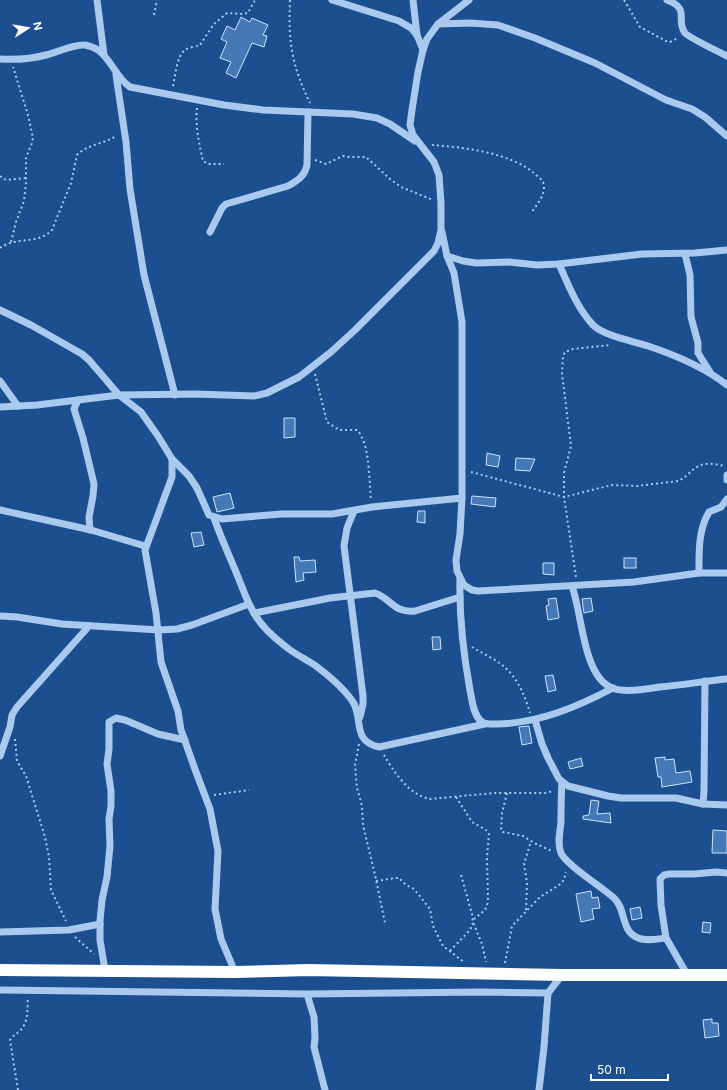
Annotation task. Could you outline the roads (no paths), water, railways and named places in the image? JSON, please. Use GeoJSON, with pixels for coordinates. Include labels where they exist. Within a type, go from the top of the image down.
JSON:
{"type":"FeatureCollection","features":[{"type":"Feature","properties":{"kind":"highway"},"geometry":{"type":"LineString","coordinates":[[0,970],[104,965],[235,972],[310,970],[503,974],[727,975]]}},
{"type":"Feature","properties":{"kind":"street"},"geometry":{"type":"LineString","coordinates":[[97,0],[104,56]]}},
{"type":"Feature","properties":{"kind":"street"},"geometry":{"type":"LineString","coordinates":[[332,0],[399,22],[410,28],[423,50]]}},
{"type":"Feature","properties":{"kind":"street"},"geometry":{"type":"LineString","coordinates":[[413,0],[416,36]]}},
{"type":"Feature","properties":{"kind":"street"},"geometry":{"type":"LineString","coordinates":[[0,407],[119,395],[175,394],[254,396],[267,393],[299,377],[356,330],[366,318],[422,264],[434,251],[438,243],[441,230],[442,203],[439,175],[434,162],[413,135],[410,126],[423,50],[427,39],[438,24],[469,0]]}},
{"type":"Feature","properties":{"kind":"street"},"geometry":{"type":"LineString","coordinates":[[667,0],[679,6],[683,27],[686,34],[727,56]]}},
{"type":"Feature","properties":{"kind":"street"},"geometry":{"type":"LineString","coordinates":[[438,24],[470,23],[498,25],[541,40],[595,64],[660,97],[692,109],[705,117],[727,136]]}},
{"type":"Feature","properties":{"kind":"street"},"geometry":{"type":"LineString","coordinates":[[0,59],[10,60],[45,55],[83,45],[98,50],[123,82],[130,87],[197,100],[263,110],[353,114],[377,118],[390,124],[419,144]]}},
{"type":"Feature","properties":{"kind":"street"},"geometry":{"type":"LineString","coordinates":[[116,73],[124,127],[130,189],[144,275],[175,394]]}},
{"type":"Feature","properties":{"kind":"street"},"geometry":{"type":"LineString","coordinates":[[210,232],[222,208],[226,204],[288,186],[296,182],[306,171],[308,112]]}},
{"type":"Feature","properties":{"kind":"street"},"geometry":{"type":"LineString","coordinates":[[441,230],[447,256],[454,273],[462,322],[462,498],[456,560],[457,571],[467,588],[478,591],[574,586],[634,582],[699,573],[727,573]]}},
{"type":"Feature","properties":{"kind":"street"},"geometry":{"type":"LineString","coordinates":[[447,256],[476,263],[509,262],[537,265],[559,264],[642,254],[685,254],[727,250]]}},
{"type":"Feature","properties":{"kind":"street"},"geometry":{"type":"LineString","coordinates":[[685,254],[690,275],[691,317],[698,343],[698,353],[711,374]]}},
{"type":"Feature","properties":{"kind":"street"},"geometry":{"type":"LineString","coordinates":[[559,264],[576,303],[594,327],[607,334],[668,353],[711,374],[727,385]]}},
{"type":"Feature","properties":{"kind":"street"},"geometry":{"type":"LineString","coordinates":[[0,310],[31,325],[82,354],[89,360],[119,395],[141,412],[172,459],[189,476],[197,488],[207,513],[214,518],[222,519],[281,514],[332,514],[372,507],[462,498]]}},
{"type":"Feature","properties":{"kind":"street"},"geometry":{"type":"LineString","coordinates":[[0,381],[18,406]]}},
{"type":"Feature","properties":{"kind":"street"},"geometry":{"type":"LineString","coordinates":[[78,400],[74,409],[83,438],[94,484],[89,517],[90,530]]}},
{"type":"Feature","properties":{"kind":"street"},"geometry":{"type":"LineString","coordinates":[[172,459],[172,477],[145,546],[146,556],[159,630],[161,662],[173,696],[185,740],[210,809],[218,851],[215,909],[221,939],[235,972]]}},
{"type":"Feature","properties":{"kind":"street"},"geometry":{"type":"LineString","coordinates":[[699,573],[699,548],[701,532],[707,515],[711,511],[721,507],[727,499]]}},
{"type":"Feature","properties":{"kind":"street"},"geometry":{"type":"LineString","coordinates":[[0,510],[90,530],[145,546]]}},
{"type":"Feature","properties":{"kind":"street"},"geometry":{"type":"LineString","coordinates":[[354,511],[347,528],[344,546],[363,696],[363,704],[359,722]]}},
{"type":"Feature","properties":{"kind":"street"},"geometry":{"type":"LineString","coordinates":[[214,518],[254,614],[284,646],[301,658],[315,665],[353,700],[362,734],[365,741],[371,746],[379,747],[485,724],[508,724],[547,717],[579,705],[613,688]]}},
{"type":"Feature","properties":{"kind":"street"},"geometry":{"type":"LineString","coordinates":[[460,578],[462,641],[472,701],[480,721],[485,724]]}},
{"type":"Feature","properties":{"kind":"street"},"geometry":{"type":"LineString","coordinates":[[574,586],[584,643],[599,678],[607,685],[623,690],[644,689],[727,679]]}},
{"type":"Feature","properties":{"kind":"street"},"geometry":{"type":"LineString","coordinates":[[254,614],[330,598],[375,593],[381,595],[398,609],[408,611],[415,611],[460,598]]}},
{"type":"Feature","properties":{"kind":"street"},"geometry":{"type":"LineString","coordinates":[[0,616],[18,616],[62,624],[159,630],[177,629],[192,625],[249,604]]}},
{"type":"Feature","properties":{"kind":"street"},"geometry":{"type":"LineString","coordinates":[[0,756],[10,727],[12,714],[88,626]]}},
{"type":"Feature","properties":{"kind":"street"},"geometry":{"type":"LineString","coordinates":[[703,804],[705,681]]}},
{"type":"Feature","properties":{"kind":"street"},"geometry":{"type":"LineString","coordinates":[[104,965],[100,940],[100,924],[102,900],[109,862],[109,819],[111,806],[107,764],[109,749],[109,722],[116,718],[158,734],[185,740]]}},
{"type":"Feature","properties":{"kind":"street"},"geometry":{"type":"LineString","coordinates":[[534,720],[548,758],[562,782],[568,786],[608,796],[676,798],[703,804],[727,804]]}},
{"type":"Feature","properties":{"kind":"street"},"geometry":{"type":"LineString","coordinates":[[562,782],[559,847],[562,856],[569,864],[616,899],[621,909],[626,927],[631,934],[648,940],[666,938]]}},
{"type":"Feature","properties":{"kind":"street"},"geometry":{"type":"LineString","coordinates":[[688,976],[666,938],[660,898],[659,883],[661,877],[669,874],[727,873]]}},
{"type":"Feature","properties":{"kind":"street"},"geometry":{"type":"LineString","coordinates":[[0,932],[69,930],[100,924]]}},
{"type":"Feature","properties":{"kind":"street"},"geometry":{"type":"LineString","coordinates":[[539,1090],[548,993],[562,974]]}},
{"type":"Feature","properties":{"kind":"street"},"geometry":{"type":"LineString","coordinates":[[0,990],[307,994],[481,992],[548,993]]}},
{"type":"Feature","properties":{"kind":"street"},"geometry":{"type":"LineString","coordinates":[[307,994],[314,1017],[314,1047],[325,1090]]}}]}
